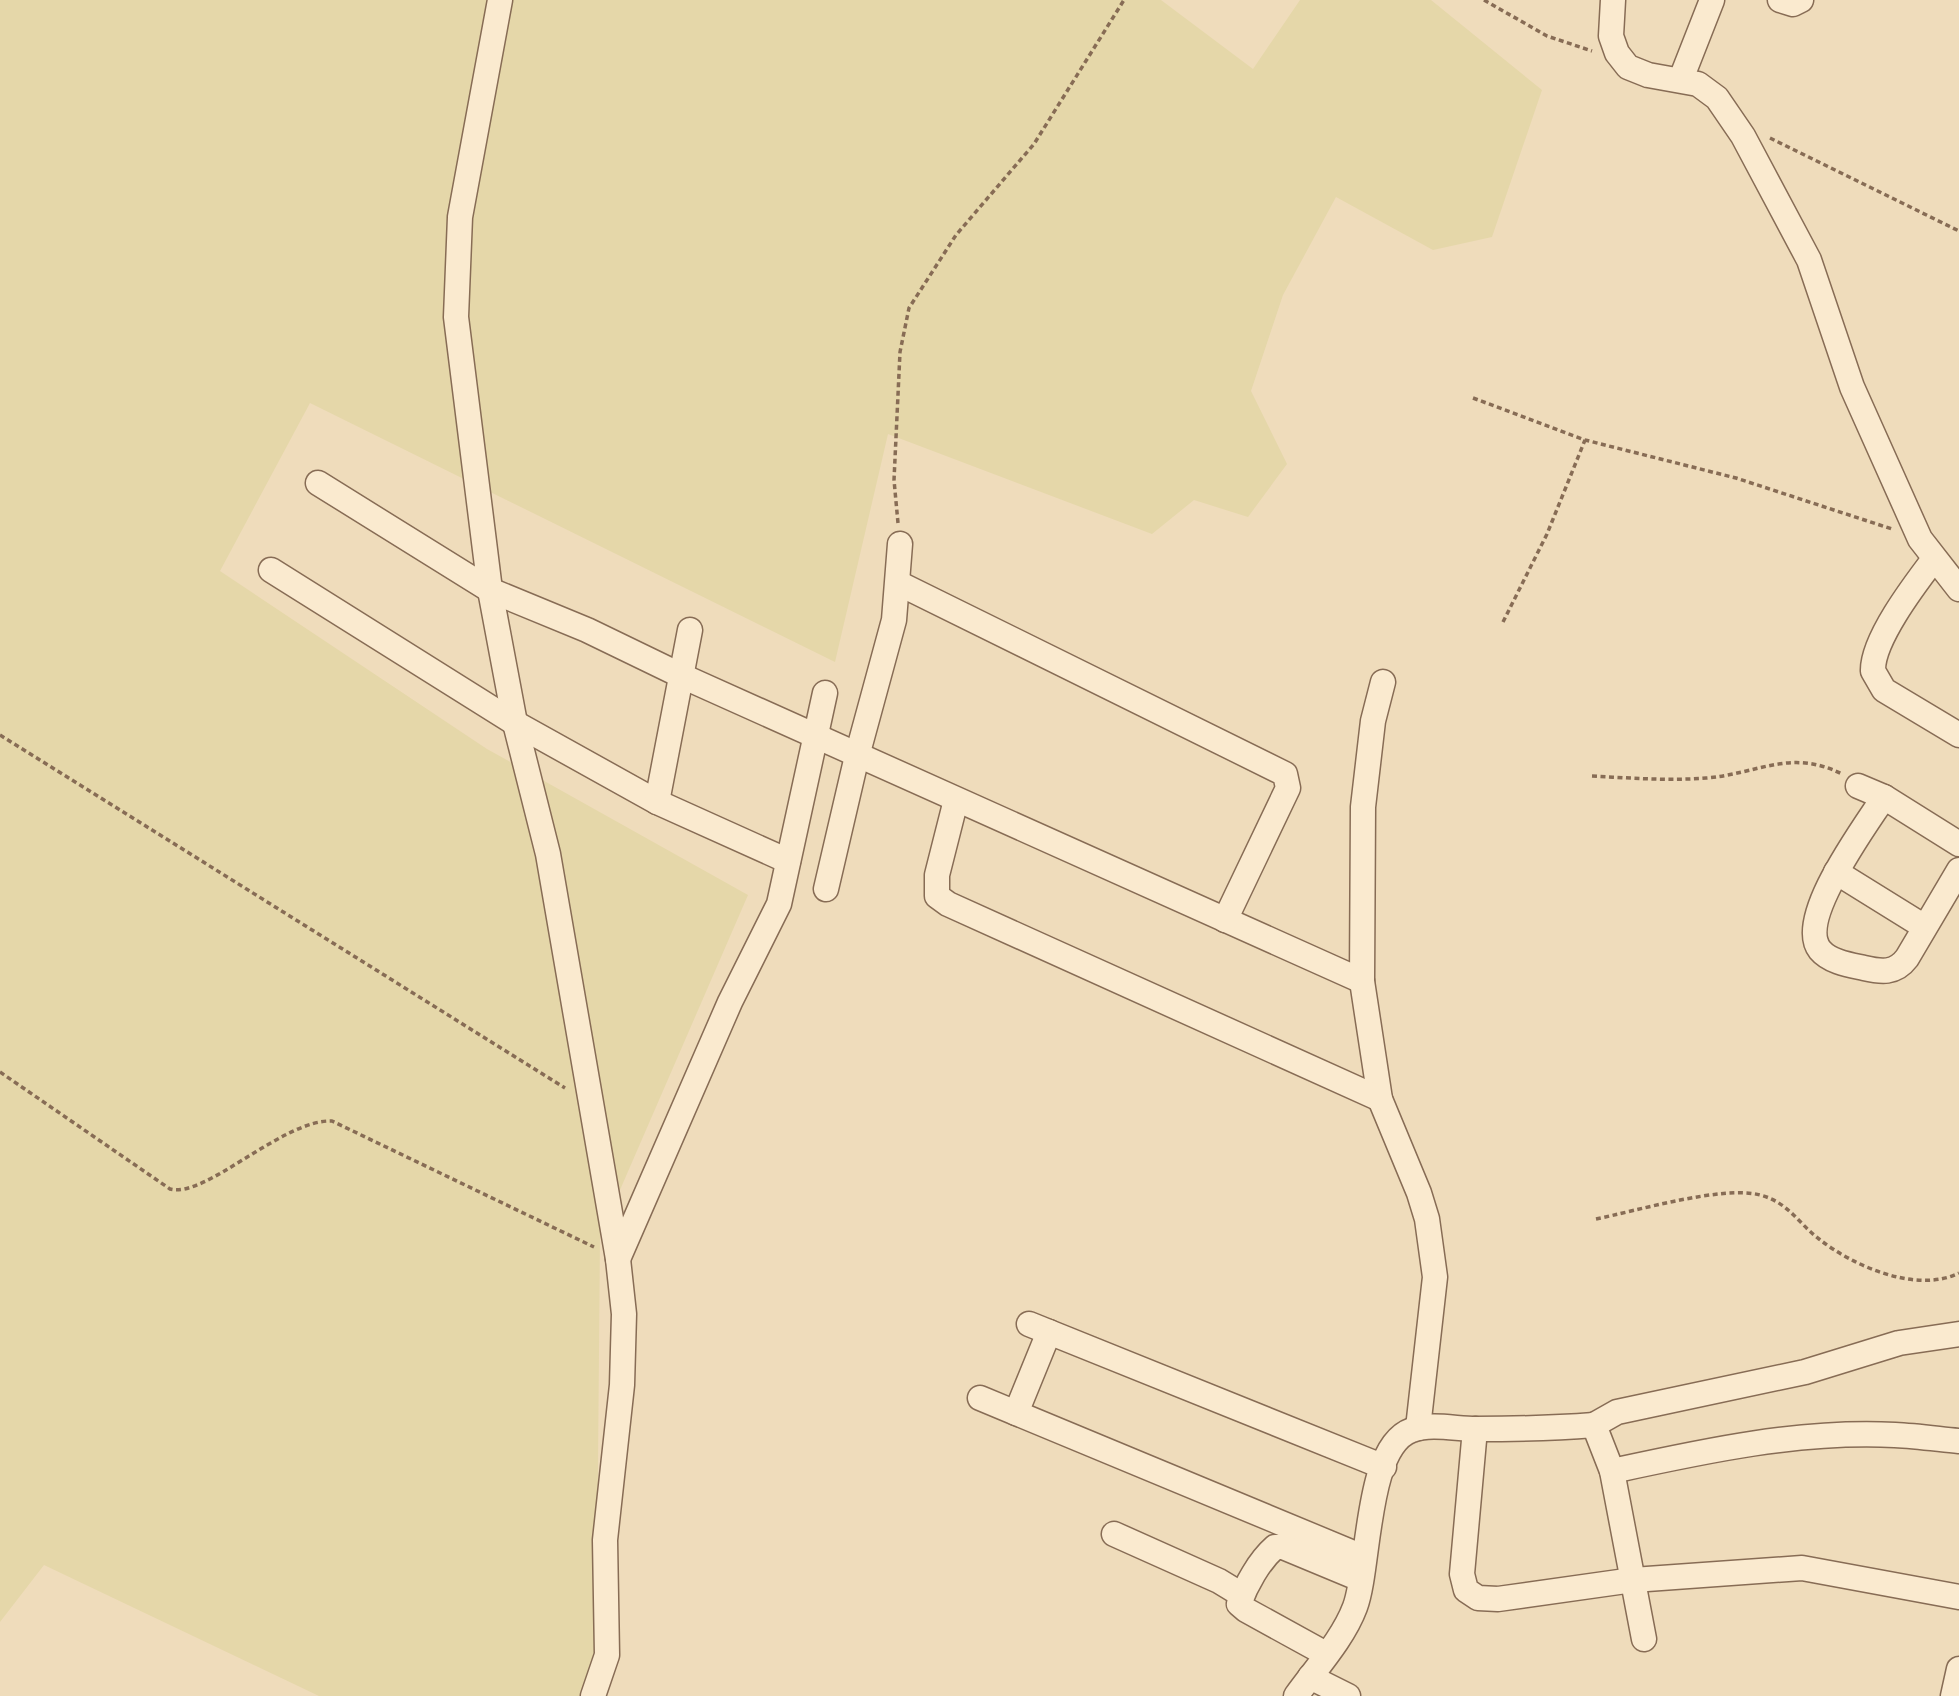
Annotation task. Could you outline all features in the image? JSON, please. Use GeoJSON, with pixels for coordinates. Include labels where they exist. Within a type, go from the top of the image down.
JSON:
{"type":"FeatureCollection","features":[{"type":"Feature","properties":{"kind":"street"},"geometry":{"type":"LineString","coordinates":[[500,0],[464,189],[456,276],[456,317],[489,590],[515,723],[548,854],[618,1259],[624,1314],[622,1385],[605,1540],[607,1655],[593,1696]]}},
{"type":"Feature","properties":{"kind":"street"},"geometry":{"type":"LineString","coordinates":[[1614,0],[1611,36],[1617,53],[1636,72],[1698,84],[1717,98],[1743,136],[1809,260],[1852,387],[1927,549],[1959,589]]}},
{"type":"Feature","properties":{"kind":"street"},"geometry":{"type":"LineString","coordinates":[[1681,79],[1712,0]]}},
{"type":"Feature","properties":{"kind":"street"},"geometry":{"type":"LineString","coordinates":[[1780,0],[1790,4],[1801,0]]}},
{"type":"Feature","properties":{"kind":"street"},"geometry":{"type":"LineString","coordinates":[[318,484],[489,590],[587,630],[815,737],[1362,981]]}},
{"type":"Feature","properties":{"kind":"street"},"geometry":{"type":"LineString","coordinates":[[826,890],[857,756],[894,620],[901,544]]}},
{"type":"Feature","properties":{"kind":"street"},"geometry":{"type":"LineString","coordinates":[[1927,549],[1874,660],[1873,671],[1884,690],[1959,735]]}},
{"type":"Feature","properties":{"kind":"street"},"geometry":{"type":"LineString","coordinates":[[271,570],[515,723],[657,802],[788,861]]}},
{"type":"Feature","properties":{"kind":"street"},"geometry":{"type":"LineString","coordinates":[[898,583],[1285,774],[1288,788],[1225,920]]}},
{"type":"Feature","properties":{"kind":"street"},"geometry":{"type":"LineString","coordinates":[[657,802],[690,631]]}},
{"type":"Feature","properties":{"kind":"street"},"geometry":{"type":"LineString","coordinates":[[1383,682],[1373,722],[1363,807],[1362,981],[1380,1099],[1419,1192],[1427,1220],[1435,1277],[1418,1428]]}},
{"type":"Feature","properties":{"kind":"street"},"geometry":{"type":"LineString","coordinates":[[618,1259],[730,1002],[779,904],[825,693]]}},
{"type":"Feature","properties":{"kind":"street"},"geometry":{"type":"LineString","coordinates":[[1858,786],[1884,797],[1959,844]]}},
{"type":"Feature","properties":{"kind":"street"},"geometry":{"type":"LineString","coordinates":[[1884,797],[1836,872],[1824,897],[1816,929],[1816,944],[1827,956],[1864,968],[1892,970],[1907,958],[1923,926],[1959,870]]}},
{"type":"Feature","properties":{"kind":"street"},"geometry":{"type":"LineString","coordinates":[[956,800],[937,875],[937,896],[948,904],[1380,1099]]}},
{"type":"Feature","properties":{"kind":"street"},"geometry":{"type":"LineString","coordinates":[[1836,872],[1923,926]]}},
{"type":"Feature","properties":{"kind":"street"},"geometry":{"type":"LineString","coordinates":[[1016,1413],[1039,1328],[1384,1467]]}},
{"type":"Feature","properties":{"kind":"street"},"geometry":{"type":"LineString","coordinates":[[1348,1696],[1303,1686],[1350,1620],[1356,1604],[1371,1507],[1384,1467],[1397,1439],[1418,1428],[1594,1425],[1616,1412],[1805,1372],[1899,1343],[1959,1334]]}},
{"type":"Feature","properties":{"kind":"street"},"geometry":{"type":"LineString","coordinates":[[980,1398],[1361,1568]]}},
{"type":"Feature","properties":{"kind":"street"},"geometry":{"type":"LineString","coordinates":[[1594,1425],[1612,1471],[1644,1639]]}},
{"type":"Feature","properties":{"kind":"street"},"geometry":{"type":"LineString","coordinates":[[1475,1429],[1462,1574],[1465,1590],[1478,1598],[1498,1599],[1633,1580],[1802,1568],[1959,1597]]}},
{"type":"Feature","properties":{"kind":"street"},"geometry":{"type":"LineString","coordinates":[[1612,1471],[1735,1447],[1823,1437],[1895,1434],[1959,1441]]}},
{"type":"Feature","properties":{"kind":"street"},"geometry":{"type":"LineString","coordinates":[[1114,1534],[1219,1581],[1242,1595]]}},
{"type":"Feature","properties":{"kind":"street"},"geometry":{"type":"LineString","coordinates":[[1326,1654],[1246,1610],[1239,1604],[1242,1595],[1267,1554],[1275,1547],[1361,1568]]}},
{"type":"Feature","properties":{"kind":"street"},"geometry":{"type":"LineString","coordinates":[[1953,1696],[1959,1669]]}},
{"type":"Feature","properties":{"kind":"path"},"geometry":{"type":"LineString","coordinates":[[901,544],[894,480],[900,352],[909,308],[956,235],[1034,144],[1124,0]]}},
{"type":"Feature","properties":{"kind":"path"},"geometry":{"type":"LineString","coordinates":[[1484,0],[1527,27],[1566,45],[1587,51],[1617,53]]}},
{"type":"Feature","properties":{"kind":"path"},"geometry":{"type":"LineString","coordinates":[[1743,136],[1769,137],[1959,231]]}},
{"type":"Feature","properties":{"kind":"path"},"geometry":{"type":"LineString","coordinates":[[1473,398],[1585,440],[1736,478],[1927,549]]}},
{"type":"Feature","properties":{"kind":"path"},"geometry":{"type":"LineString","coordinates":[[1503,622],[1547,534],[1585,440]]}},
{"type":"Feature","properties":{"kind":"path"},"geometry":{"type":"LineString","coordinates":[[0,735],[543,1076],[564,1088],[590,1096]]}},
{"type":"Feature","properties":{"kind":"path"},"geometry":{"type":"LineString","coordinates":[[1592,776],[1698,778],[1791,761],[1826,766],[1858,786]]}},
{"type":"Feature","properties":{"kind":"path"},"geometry":{"type":"LineString","coordinates":[[0,1072],[170,1189],[189,1189],[281,1138],[316,1122],[332,1121],[618,1259]]}},
{"type":"Feature","properties":{"kind":"path"},"geometry":{"type":"LineString","coordinates":[[1596,1219],[1726,1194],[1751,1193],[1783,1204],[1829,1247],[1865,1265],[1928,1280],[1948,1278],[1959,1273]]}},
{"type":"Feature","properties":{"kind":"shaded area"},"geometry":{"type":"Polygon","coordinates":[[[0,0],[1161,0],[1253,69],[1300,0],[1431,0],[1542,90],[1492,237],[1433,250],[1336,197],[1283,295],[1251,391],[1287,464],[1248,517],[1194,500],[1152,534],[888,434],[835,662],[310,403],[220,571],[487,749],[748,895],[600,1236],[596,1696],[319,1696],[44,1565],[0,1622],[0,0]]]}}]}
